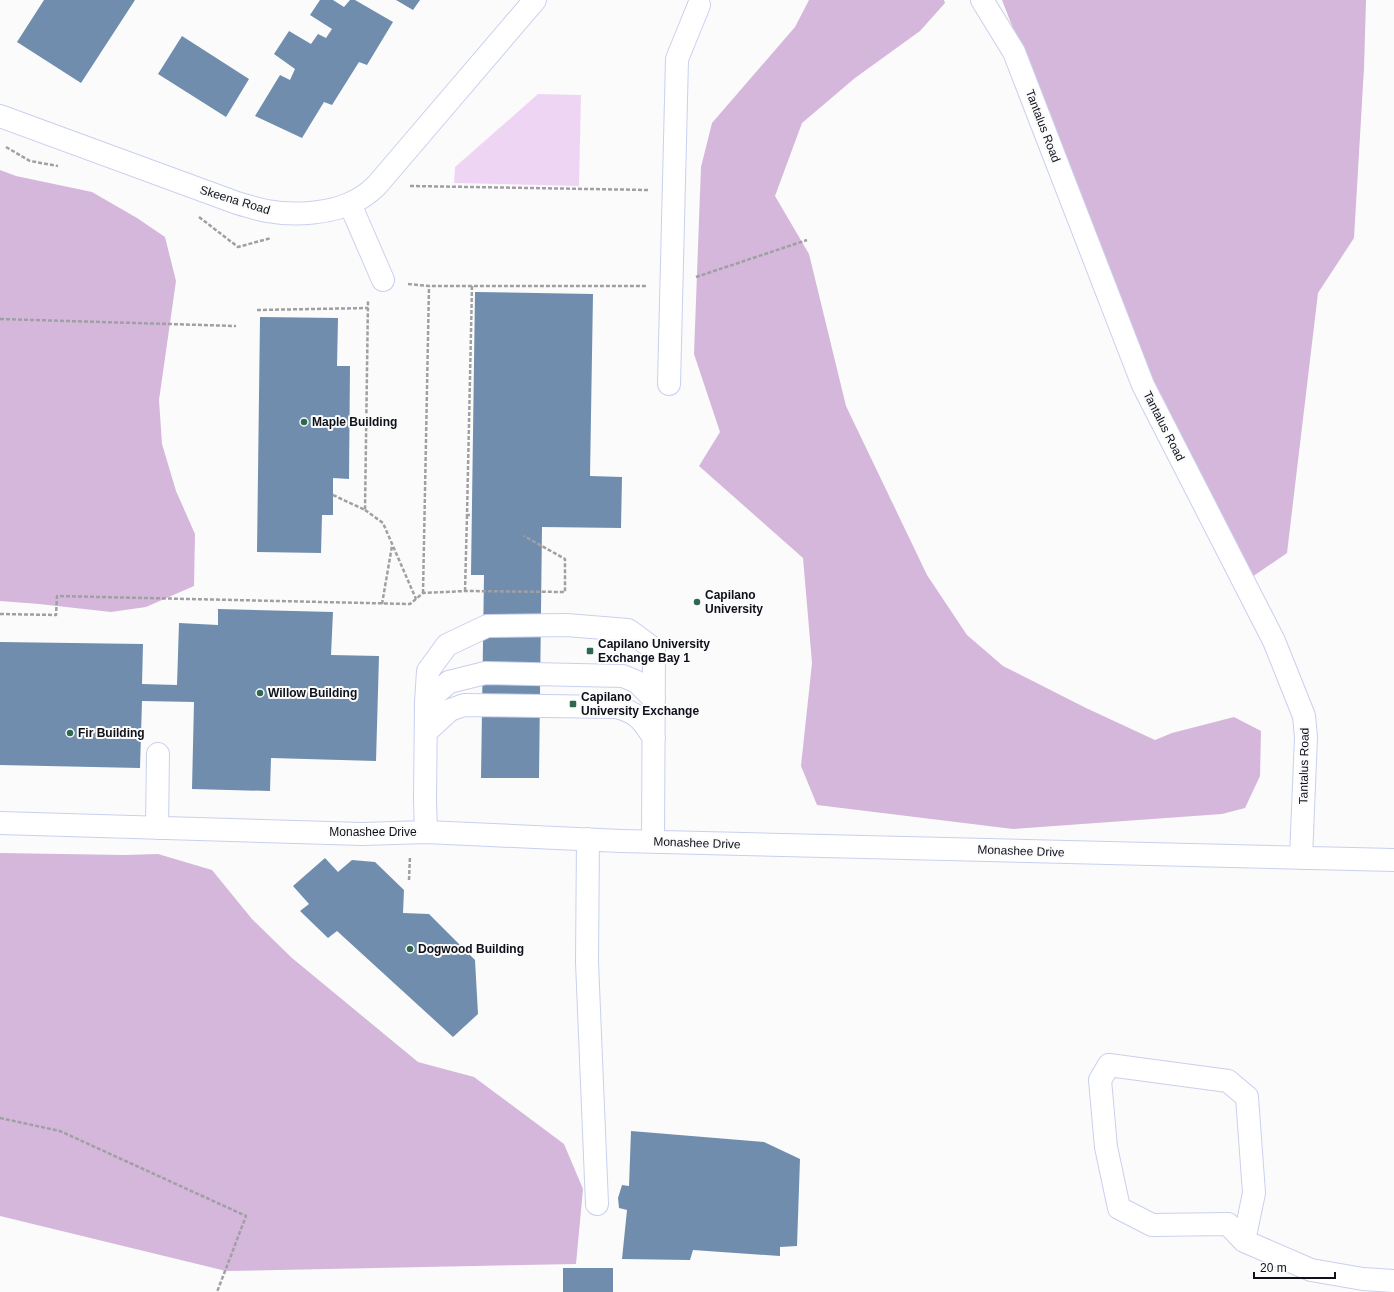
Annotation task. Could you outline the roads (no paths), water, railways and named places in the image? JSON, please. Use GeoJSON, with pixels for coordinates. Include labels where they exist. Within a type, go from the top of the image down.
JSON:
{"type":"FeatureCollection","features":[{"type":"Feature","properties":{"kind":"street","name":"Skeena Road"},"geometry":{"type":"LineString","coordinates":[[0,116],[237,203],[267,211],[283,213],[326,211],[350,204],[366,195],[377,185],[535,0]]}},
{"type":"Feature","properties":{"kind":"street","name":"Tantalus Road"},"geometry":{"type":"LineString","coordinates":[[982,0],[1014,52],[1143,385],[1274,641],[1304,716],[1306,737],[1301,858]]}},
{"type":"Feature","properties":{"kind":"street"},"geometry":{"type":"LineString","coordinates":[[669,384],[677,60],[699,5]]}},
{"type":"Feature","properties":{"kind":"street"},"geometry":{"type":"LineString","coordinates":[[350,204],[384,280]]}},
{"type":"Feature","properties":{"kind":"street"},"geometry":{"type":"LineString","coordinates":[[426,832],[426,702],[428,671],[447,645],[487,626],[566,625],[628,630],[654,649],[653,841]]}},
{"type":"Feature","properties":{"kind":"street"},"geometry":{"type":"LineString","coordinates":[[426,702],[449,682],[485,673],[623,676],[637,682],[654,699]]}},
{"type":"Feature","properties":{"kind":"street"},"geometry":{"type":"LineString","coordinates":[[426,732],[450,710],[464,705],[616,707],[634,713],[643,722],[654,738]]}},
{"type":"Feature","properties":{"kind":"street"},"geometry":{"type":"LineString","coordinates":[[157,828],[158,754]]}},
{"type":"Feature","properties":{"kind":"street","name":"Monashee Drive"},"geometry":{"type":"LineString","coordinates":[[0,823],[362,834],[426,832],[653,841],[1394,860]]}},
{"type":"Feature","properties":{"kind":"street"},"geometry":{"type":"LineString","coordinates":[[588,839],[587,962],[597,1204]]}},
{"type":"Feature","properties":{"kind":"street"},"geometry":{"type":"LineString","coordinates":[[1244,1241],[1254,1193],[1247,1097],[1228,1081],[1109,1064],[1100,1080],[1106,1146],[1120,1208],[1152,1225],[1228,1224],[1244,1241],[1311,1270],[1363,1279],[1394,1281]]}},
{"type":"Feature","properties":{"kind":"place","name":"Maple Building"},"geometry":{"type":"Point","coordinates":[304,422]}},
{"type":"Feature","properties":{"kind":"place","name":"Capilano University"},"geometry":{"type":"Point","coordinates":[697,602]}},
{"type":"Feature","properties":{"kind":"place","name":"Capilano University Exchange Bay 1"},"geometry":{"type":"Point","coordinates":[590,651]}},
{"type":"Feature","properties":{"kind":"place","name":"Willow Building"},"geometry":{"type":"Point","coordinates":[260,693]}},
{"type":"Feature","properties":{"kind":"place","name":"Capilano University Exchange"},"geometry":{"type":"Point","coordinates":[573,704]}},
{"type":"Feature","properties":{"kind":"place","name":"Fir Building"},"geometry":{"type":"Point","coordinates":[70,733]}},
{"type":"Feature","properties":{"kind":"place","name":"Dogwood Building"},"geometry":{"type":"Point","coordinates":[410,949]}}]}
